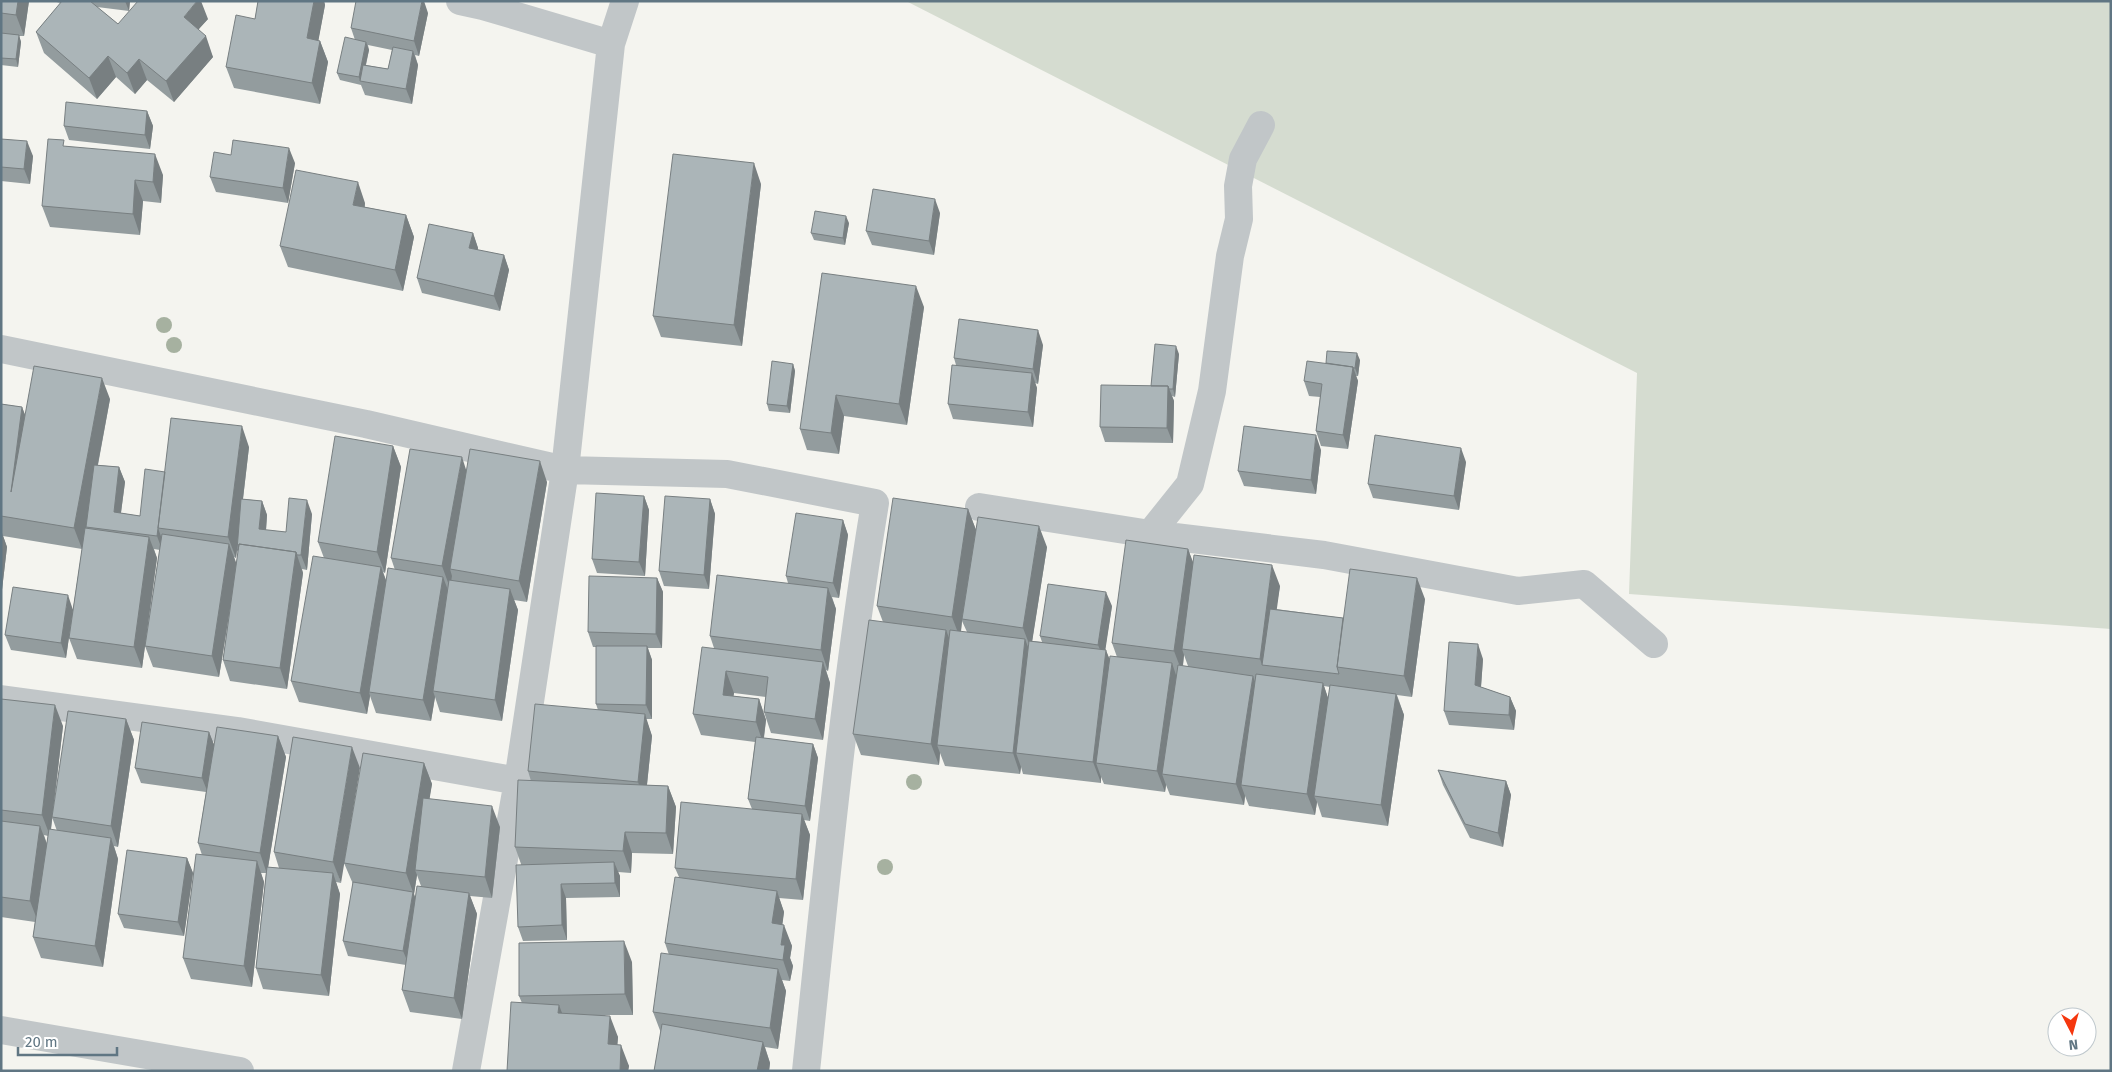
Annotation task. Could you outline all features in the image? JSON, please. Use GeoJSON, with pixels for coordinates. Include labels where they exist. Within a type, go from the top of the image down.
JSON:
{"type":"FeatureCollection","features":[{"type":"Feature","properties":{"kind":"street"},"geometry":{"type":"LineString","coordinates":[[460,1],[611,44]]}},
{"type":"Feature","properties":{"kind":"street"},"geometry":{"type":"LineString","coordinates":[[466,1071],[518,781],[565,470],[611,44],[625,1]]}},
{"type":"Feature","properties":{"kind":"street"},"geometry":{"type":"LineString","coordinates":[[1150,534],[1190,484],[1212,391],[1226,278],[1239,219],[1238,186],[1243,159],[1261,125]]}},
{"type":"Feature","properties":{"kind":"street"},"geometry":{"type":"LineString","coordinates":[[1,349],[366,424],[565,470],[727,474],[874,502],[833,820],[806,1071]]}},
{"type":"Feature","properties":{"kind":"street"},"geometry":{"type":"LineString","coordinates":[[979,507],[1150,534],[1324,555],[1518,591],[1584,584],[1654,644]]}},
{"type":"Feature","properties":{"kind":"street"},"geometry":{"type":"LineString","coordinates":[[1,700],[238,731],[518,781]]}},
{"type":"Feature","properties":{"kind":"street"},"geometry":{"type":"LineString","coordinates":[[1,1030],[240,1071]]}},
{"type":"Feature","properties":{"kind":"shaded area"},"geometry":{"type":"Polygon","coordinates":[[[906,1],[2111,1],[2111,629],[1629,594],[1637,373],[906,1]]]}},
{"type":"Feature","properties":{"kind":"building"},"geometry":{"type":"Polygon","coordinates":[[[1,1],[18,1],[16,15],[1,13],[1,1]]]}},
{"type":"Feature","properties":{"kind":"building"},"geometry":{"type":"Polygon","coordinates":[[[62,1],[90,1],[118,24],[138,1],[197,1],[184,17],[206,36],[166,81],[139,59],[127,73],[108,56],[89,78],[36,32],[62,1]]]}},
{"type":"Feature","properties":{"kind":"building"},"geometry":{"type":"Polygon","coordinates":[[[258,1],[314,1],[307,38],[320,41],[312,83],[226,67],[236,15],[255,19],[258,1]]]}},
{"type":"Feature","properties":{"kind":"building"},"geometry":{"type":"Polygon","coordinates":[[[356,1],[422,1],[414,41],[351,28],[356,1]]]}},
{"type":"Feature","properties":{"kind":"building"},"geometry":{"type":"Polygon","coordinates":[[[1,33],[19,35],[16,59],[1,58],[1,33]]]}},
{"type":"Feature","properties":{"kind":"building"},"geometry":{"type":"Polygon","coordinates":[[[345,37],[366,42],[359,77],[337,73],[345,37]]]}},
{"type":"Feature","properties":{"kind":"building"},"geometry":{"type":"Polygon","coordinates":[[[393,47],[413,51],[406,89],[360,81],[363,65],[388,69],[393,47]]]}},
{"type":"Feature","properties":{"kind":"building"},"geometry":{"type":"Polygon","coordinates":[[[66,102],[147,111],[145,135],[64,126],[66,102]]]}},
{"type":"Feature","properties":{"kind":"building"},"geometry":{"type":"Polygon","coordinates":[[[1,139],[27,141],[24,169],[1,167],[1,139]]]}},
{"type":"Feature","properties":{"kind":"building"},"geometry":{"type":"Polygon","coordinates":[[[48,139],[64,140],[63,146],[155,154],[153,182],[135,180],[133,214],[42,206],[48,139]]]}},
{"type":"Feature","properties":{"kind":"building"},"geometry":{"type":"Polygon","coordinates":[[[233,140],[289,148],[283,188],[210,177],[214,152],[231,155],[233,140]]]}},
{"type":"Feature","properties":{"kind":"building"},"geometry":{"type":"Polygon","coordinates":[[[673,154],[754,163],[734,325],[653,316],[673,154]]]}},
{"type":"Feature","properties":{"kind":"building"},"geometry":{"type":"Polygon","coordinates":[[[296,170],[358,182],[353,205],[406,215],[395,270],[280,246],[296,170]]]}},
{"type":"Feature","properties":{"kind":"building"},"geometry":{"type":"Polygon","coordinates":[[[873,189],[935,199],[929,241],[866,231],[873,189]]]}},
{"type":"Feature","properties":{"kind":"building"},"geometry":{"type":"Polygon","coordinates":[[[815,211],[846,216],[843,238],[811,233],[815,211]]]}},
{"type":"Feature","properties":{"kind":"building"},"geometry":{"type":"Polygon","coordinates":[[[429,224],[473,233],[469,248],[504,255],[494,296],[417,278],[429,224]]]}},
{"type":"Feature","properties":{"kind":"building"},"geometry":{"type":"Polygon","coordinates":[[[822,273],[916,286],[899,404],[836,395],[831,433],[800,429],[822,273]]]}},
{"type":"Feature","properties":{"kind":"building"},"geometry":{"type":"Polygon","coordinates":[[[959,319],[1038,330],[1033,369],[954,358],[959,319]]]}},
{"type":"Feature","properties":{"kind":"building"},"geometry":{"type":"Polygon","coordinates":[[[1155,344],[1176,346],[1173,389],[1169,389],[1168,386],[1151,386],[1155,344]]]}},
{"type":"Feature","properties":{"kind":"building"},"geometry":{"type":"Polygon","coordinates":[[[1327,351],[1357,353],[1355,368],[1326,363],[1327,351]]]}},
{"type":"Feature","properties":{"kind":"building"},"geometry":{"type":"Polygon","coordinates":[[[772,361],[793,364],[787,406],[767,404],[772,361]]]}},
{"type":"Feature","properties":{"kind":"building"},"geometry":{"type":"Polygon","coordinates":[[[1307,361],[1353,367],[1343,435],[1316,431],[1322,384],[1304,381],[1307,361]]]}},
{"type":"Feature","properties":{"kind":"building"},"geometry":{"type":"Polygon","coordinates":[[[952,365],[1032,373],[1028,412],[948,404],[952,365]]]}},
{"type":"Feature","properties":{"kind":"building"},"geometry":{"type":"Polygon","coordinates":[[[34,366],[102,378],[74,528],[1,516],[1,404],[22,407],[11,492],[34,366]]]}},
{"type":"Feature","properties":{"kind":"building"},"geometry":{"type":"Polygon","coordinates":[[[1101,385],[1168,386],[1167,428],[1100,427],[1101,385]]]}},
{"type":"Feature","properties":{"kind":"building"},"geometry":{"type":"Polygon","coordinates":[[[171,418],[242,426],[228,537],[158,528],[171,418]]]}},
{"type":"Feature","properties":{"kind":"building"},"geometry":{"type":"Polygon","coordinates":[[[1244,426],[1316,435],[1311,480],[1238,471],[1244,426]]]}},
{"type":"Feature","properties":{"kind":"building"},"geometry":{"type":"Polygon","coordinates":[[[1375,435],[1461,448],[1454,496],[1368,484],[1375,435]]]}},
{"type":"Feature","properties":{"kind":"building"},"geometry":{"type":"Polygon","coordinates":[[[335,436],[393,446],[377,552],[318,542],[335,436]]]}},
{"type":"Feature","properties":{"kind":"building"},"geometry":{"type":"Polygon","coordinates":[[[410,449],[462,457],[442,566],[391,558],[410,449]]]}},
{"type":"Feature","properties":{"kind":"building"},"geometry":{"type":"Polygon","coordinates":[[[470,449],[540,461],[519,581],[450,569],[470,449]]]}},
{"type":"Feature","properties":{"kind":"building"},"geometry":{"type":"Polygon","coordinates":[[[94,465],[119,467],[114,512],[140,516],[145,469],[165,472],[157,536],[86,527],[94,465]]]}},
{"type":"Feature","properties":{"kind":"building"},"geometry":{"type":"Polygon","coordinates":[[[596,493],[644,496],[639,562],[592,559],[596,493]]]}},
{"type":"Feature","properties":{"kind":"building"},"geometry":{"type":"Polygon","coordinates":[[[665,496],[710,499],[704,575],[659,571],[665,496]]]}},
{"type":"Feature","properties":{"kind":"building"},"geometry":{"type":"Polygon","coordinates":[[[289,498],[307,500],[301,555],[297,555],[296,552],[239,544],[237,550],[241,499],[262,501],[259,529],[286,532],[289,498]]]}},
{"type":"Feature","properties":{"kind":"building"},"geometry":{"type":"Polygon","coordinates":[[[893,498],[968,509],[952,617],[877,606],[893,498]]]}},
{"type":"Feature","properties":{"kind":"building"},"geometry":{"type":"Polygon","coordinates":[[[796,513],[843,520],[833,583],[786,576],[796,513]]]}},
{"type":"Feature","properties":{"kind":"building"},"geometry":{"type":"Polygon","coordinates":[[[978,517],[1039,526],[1023,628],[962,619],[978,517]]]}},
{"type":"Feature","properties":{"kind":"building"},"geometry":{"type":"Polygon","coordinates":[[[85,528],[149,537],[134,647],[69,638],[85,528]]]}},
{"type":"Feature","properties":{"kind":"building"},"geometry":{"type":"Polygon","coordinates":[[[162,534],[229,544],[212,656],[145,646],[162,534]]]}},
{"type":"Feature","properties":{"kind":"building"},"geometry":{"type":"Polygon","coordinates":[[[1126,540],[1188,549],[1174,651],[1112,643],[1126,540]]]}},
{"type":"Feature","properties":{"kind":"building"},"geometry":{"type":"Polygon","coordinates":[[[239,544],[296,552],[280,668],[223,660],[239,544]]]}},
{"type":"Feature","properties":{"kind":"building"},"geometry":{"type":"Polygon","coordinates":[[[1194,555],[1272,565],[1260,659],[1182,649],[1194,555]]]}},
{"type":"Feature","properties":{"kind":"building"},"geometry":{"type":"Polygon","coordinates":[[[313,556],[381,567],[360,693],[291,681],[313,556]]]}},
{"type":"Feature","properties":{"kind":"building"},"geometry":{"type":"Polygon","coordinates":[[[388,568],[443,577],[423,700],[369,692],[388,568]]]}},
{"type":"Feature","properties":{"kind":"building"},"geometry":{"type":"Polygon","coordinates":[[[1350,569],[1417,578],[1404,676],[1337,667],[1350,569]]]}},
{"type":"Feature","properties":{"kind":"building"},"geometry":{"type":"Polygon","coordinates":[[[717,575],[828,588],[821,650],[710,636],[717,575]]]}},
{"type":"Feature","properties":{"kind":"building"},"geometry":{"type":"Polygon","coordinates":[[[589,576],[657,578],[656,634],[588,632],[589,576]]]}},
{"type":"Feature","properties":{"kind":"building"},"geometry":{"type":"Polygon","coordinates":[[[449,580],[510,589],[495,700],[433,691],[449,580]]]}},
{"type":"Feature","properties":{"kind":"building"},"geometry":{"type":"Polygon","coordinates":[[[1048,584],[1106,592],[1098,645],[1040,636],[1048,584]]]}},
{"type":"Feature","properties":{"kind":"building"},"geometry":{"type":"Polygon","coordinates":[[[13,587],[68,595],[61,643],[5,635],[13,587]]]}},
{"type":"Feature","properties":{"kind":"building"},"geometry":{"type":"Polygon","coordinates":[[[1270,609],[1343,618],[1337,667],[1339,674],[1262,665],[1270,609]]]}},
{"type":"Feature","properties":{"kind":"building"},"geometry":{"type":"Polygon","coordinates":[[[869,620],[946,630],[931,744],[853,734],[869,620]]]}},
{"type":"Feature","properties":{"kind":"building"},"geometry":{"type":"Polygon","coordinates":[[[950,630],[1025,639],[1013,753],[937,745],[950,630]]]}},
{"type":"Feature","properties":{"kind":"building"},"geometry":{"type":"Polygon","coordinates":[[[1029,641],[1106,650],[1093,762],[1016,753],[1029,641]]]}},
{"type":"Feature","properties":{"kind":"building"},"geometry":{"type":"Polygon","coordinates":[[[1449,642],[1478,644],[1475,685],[1510,697],[1509,715],[1444,711],[1449,642]]]}},
{"type":"Feature","properties":{"kind":"building"},"geometry":{"type":"Polygon","coordinates":[[[596,646],[647,646],[646,705],[596,704],[596,646]]]}},
{"type":"Feature","properties":{"kind":"building"},"geometry":{"type":"Polygon","coordinates":[[[702,647],[823,662],[815,719],[764,712],[768,677],[726,671],[723,695],[759,699],[756,722],[693,714],[702,647]]]}},
{"type":"Feature","properties":{"kind":"building"},"geometry":{"type":"Polygon","coordinates":[[[1110,656],[1172,663],[1157,771],[1096,763],[1110,656]]]}},
{"type":"Feature","properties":{"kind":"building"},"geometry":{"type":"Polygon","coordinates":[[[1178,665],[1253,676],[1236,784],[1162,774],[1178,665]]]}},
{"type":"Feature","properties":{"kind":"building"},"geometry":{"type":"Polygon","coordinates":[[[1256,674],[1323,683],[1307,794],[1241,785],[1256,674]]]}},
{"type":"Feature","properties":{"kind":"building"},"geometry":{"type":"Polygon","coordinates":[[[1330,685],[1396,694],[1381,805],[1314,796],[1330,685]]]}},
{"type":"Feature","properties":{"kind":"building"},"geometry":{"type":"Polygon","coordinates":[[[1,699],[55,705],[42,815],[1,810],[1,699]]]}},
{"type":"Feature","properties":{"kind":"building"},"geometry":{"type":"Polygon","coordinates":[[[535,704],[645,714],[638,782],[528,771],[535,704]]]}},
{"type":"Feature","properties":{"kind":"building"},"geometry":{"type":"Polygon","coordinates":[[[68,711],[126,719],[111,826],[52,817],[68,711]]]}},
{"type":"Feature","properties":{"kind":"building"},"geometry":{"type":"Polygon","coordinates":[[[142,722],[209,732],[202,778],[135,768],[142,722]]]}},
{"type":"Feature","properties":{"kind":"building"},"geometry":{"type":"Polygon","coordinates":[[[217,727],[278,736],[260,853],[198,843],[217,727]]]}},
{"type":"Feature","properties":{"kind":"building"},"geometry":{"type":"Polygon","coordinates":[[[293,737],[352,747],[333,862],[274,852],[293,737]]]}},
{"type":"Feature","properties":{"kind":"building"},"geometry":{"type":"Polygon","coordinates":[[[756,737],[813,744],[805,806],[748,799],[756,737]]]}},
{"type":"Feature","properties":{"kind":"building"},"geometry":{"type":"Polygon","coordinates":[[[363,753],[424,763],[406,873],[344,863],[363,753]]]}},
{"type":"Feature","properties":{"kind":"building"},"geometry":{"type":"Polygon","coordinates":[[[1438,770],[1506,781],[1498,833],[1465,824],[1438,770]]]}},
{"type":"Feature","properties":{"kind":"building"},"geometry":{"type":"Polygon","coordinates":[[[518,780],[668,786],[666,833],[625,832],[623,851],[515,847],[518,780]]]}},
{"type":"Feature","properties":{"kind":"building"},"geometry":{"type":"Polygon","coordinates":[[[423,798],[492,806],[485,877],[415,870],[423,798]]]}},
{"type":"Feature","properties":{"kind":"building"},"geometry":{"type":"Polygon","coordinates":[[[681,802],[802,814],[796,879],[675,868],[681,802]]]}},
{"type":"Feature","properties":{"kind":"building"},"geometry":{"type":"Polygon","coordinates":[[[1,821],[40,826],[30,901],[1,897],[1,821]]]}},
{"type":"Feature","properties":{"kind":"building"},"geometry":{"type":"Polygon","coordinates":[[[49,829],[111,838],[95,946],[33,937],[49,829]]]}},
{"type":"Feature","properties":{"kind":"building"},"geometry":{"type":"Polygon","coordinates":[[[127,850],[187,858],[178,922],[118,914],[127,850]]]}},
{"type":"Feature","properties":{"kind":"building"},"geometry":{"type":"Polygon","coordinates":[[[196,854],[257,861],[244,966],[183,958],[196,854]]]}},
{"type":"Feature","properties":{"kind":"building"},"geometry":{"type":"Polygon","coordinates":[[[614,862],[615,883],[561,884],[562,925],[518,927],[516,865],[614,862]]]}},
{"type":"Feature","properties":{"kind":"building"},"geometry":{"type":"Polygon","coordinates":[[[267,867],[333,873],[321,975],[256,968],[267,867]]]}},
{"type":"Feature","properties":{"kind":"building"},"geometry":{"type":"Polygon","coordinates":[[[675,877],[777,891],[772,923],[784,925],[781,945],[785,945],[783,960],[665,943],[675,877]]]}},
{"type":"Feature","properties":{"kind":"building"},"geometry":{"type":"Polygon","coordinates":[[[353,882],[413,892],[403,951],[343,941],[353,882]]]}},
{"type":"Feature","properties":{"kind":"building"},"geometry":{"type":"Polygon","coordinates":[[[417,886],[469,893],[454,998],[402,990],[417,886]]]}},
{"type":"Feature","properties":{"kind":"building"},"geometry":{"type":"Polygon","coordinates":[[[624,941],[625,994],[519,996],[519,943],[624,941]]]}},
{"type":"Feature","properties":{"kind":"building"},"geometry":{"type":"Polygon","coordinates":[[[661,953],[778,969],[770,1028],[653,1012],[661,953]]]}},
{"type":"Feature","properties":{"kind":"building"},"geometry":{"type":"Polygon","coordinates":[[[511,1002],[559,1005],[558,1013],[610,1016],[608,1044],[621,1045],[620,1071],[507,1071],[511,1002]]]}},
{"type":"Feature","properties":{"kind":"building"},"geometry":{"type":"Polygon","coordinates":[[[662,1024],[763,1042],[757,1071],[654,1071],[662,1024]]]}}]}
